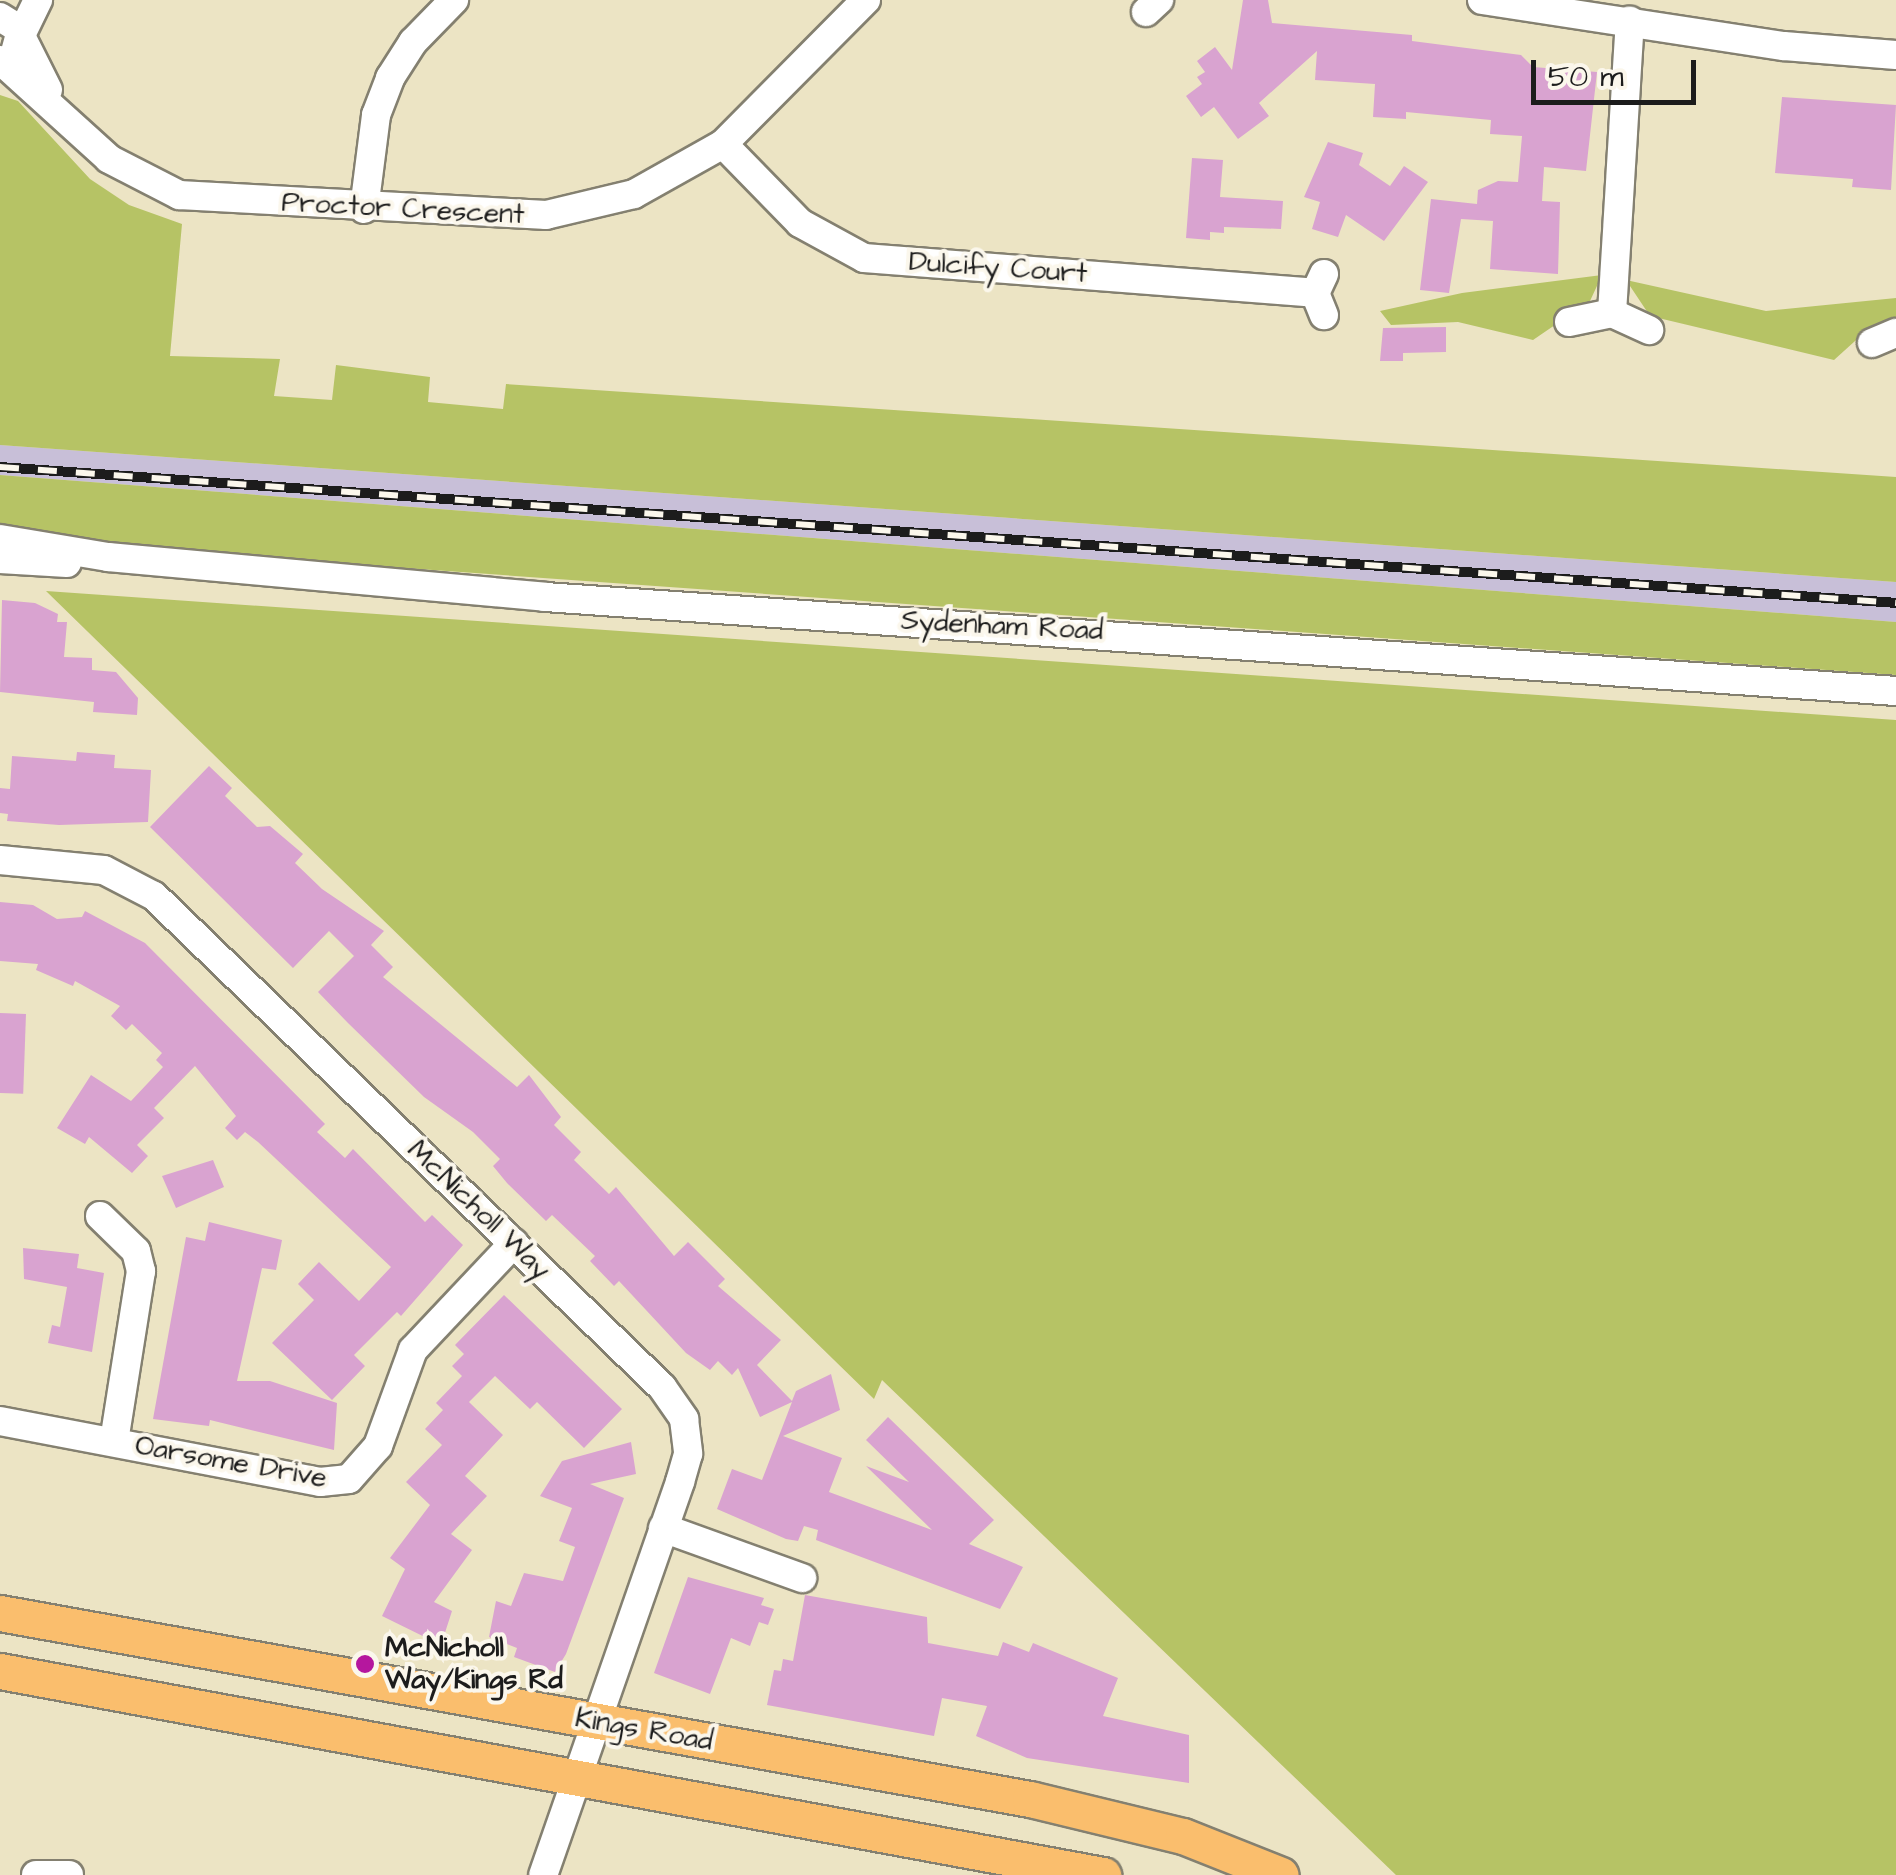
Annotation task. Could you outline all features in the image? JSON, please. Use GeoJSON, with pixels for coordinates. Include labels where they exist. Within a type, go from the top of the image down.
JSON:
{"type":"FeatureCollection","features":[{"type":"Feature","properties":{"kind":"main road","name":"Kings Road"},"geometry":{"type":"LineString","coordinates":[[0,1613],[1030,1799],[1200,1841],[1281,1875]]}},
{"type":"Feature","properties":{"kind":"main road"},"geometry":{"type":"LineString","coordinates":[[0,1672],[1103,1875]]}},
{"type":"Feature","properties":{"kind":"street"},"geometry":{"type":"LineString","coordinates":[[0,59],[17,50],[11,27],[24,0]]}},
{"type":"Feature","properties":{"kind":"street"},"geometry":{"type":"LineString","coordinates":[[11,27],[38,0]]}},
{"type":"Feature","properties":{"kind":"street"},"geometry":{"type":"LineString","coordinates":[[364,209],[376,116],[390,78],[413,42],[454,0]]}},
{"type":"Feature","properties":{"kind":"street","name":"Proctor Crescent"},"geometry":{"type":"LineString","coordinates":[[0,59],[118,165],[179,195],[364,209],[546,215],[634,194],[723,144],[866,0]]}},
{"type":"Feature","properties":{"kind":"street"},"geometry":{"type":"LineString","coordinates":[[1482,0],[1784,46],[1896,55]]}},
{"type":"Feature","properties":{"kind":"street"},"geometry":{"type":"LineString","coordinates":[[1612,313],[1630,21]]}},
{"type":"Feature","properties":{"kind":"street"},"geometry":{"type":"LineString","coordinates":[[11,27],[67,121]]}},
{"type":"Feature","properties":{"kind":"street","name":"Dulcify Court"},"geometry":{"type":"LineString","coordinates":[[723,144],[800,224],[864,258],[1321,294]]}},
{"type":"Feature","properties":{"kind":"street"},"geometry":{"type":"LineString","coordinates":[[1568,322],[1612,313],[1649,330]]}},
{"type":"Feature","properties":{"kind":"street","name":"Sydenham Road"},"geometry":{"type":"LineString","coordinates":[[0,539],[108,558],[565,598],[1896,691]]}},
{"type":"Feature","properties":{"kind":"street","name":"Sydenham Road"},"geometry":{"type":"LineString","coordinates":[[0,559],[58,564],[108,558]]}},
{"type":"Feature","properties":{"kind":"street","name":"McNicholl Way"},"geometry":{"type":"LineString","coordinates":[[0,860],[104,870],[154,896],[662,1387],[684,1420],[688,1454],[592,1721],[543,1875]]}},
{"type":"Feature","properties":{"kind":"street"},"geometry":{"type":"LineString","coordinates":[[100,1216],[136,1251],[140,1271],[114,1442]]}},
{"type":"Feature","properties":{"kind":"street","name":"Oarsome Drive"},"geometry":{"type":"LineString","coordinates":[[0,1421],[320,1482],[350,1479],[378,1446],[413,1350],[514,1243]]}},
{"type":"Feature","properties":{"kind":"street"},"geometry":{"type":"LineString","coordinates":[[663,1528],[802,1578]]}},
{"type":"Feature","properties":{"kind":"street"},"geometry":{"type":"LineString","coordinates":[[36,1875],[69,1875]]}},
{"type":"Feature","properties":{"kind":"shaded area"},"geometry":{"type":"Polygon","coordinates":[[[0,445],[1896,582],[1896,622],[0,475],[0,445]]]}},
{"type":"Feature","properties":{"kind":"green space"},"geometry":{"type":"Polygon","coordinates":[[[0,95],[18,101],[90,179],[129,205],[182,224],[170,356],[280,359],[274,396],[332,400],[336,365],[430,377],[428,402],[503,409],[506,384],[1896,477],[1896,582],[0,445],[0,95]]]}},
{"type":"Feature","properties":{"kind":"green space"},"geometry":{"type":"Polygon","coordinates":[[[1602,275],[1590,301],[1533,340],[1458,322],[1391,325],[1380,311],[1462,293],[1602,275]]]}},
{"type":"Feature","properties":{"kind":"green space"},"geometry":{"type":"Polygon","coordinates":[[[1626,280],[1766,311],[1896,298],[1896,317],[1865,332],[1834,360],[1650,316],[1626,280]]]}},
{"type":"Feature","properties":{"kind":"green space"},"geometry":{"type":"Polygon","coordinates":[[[0,475],[1896,622],[1896,675],[56,543],[0,536],[0,475]]]}},
{"type":"Feature","properties":{"kind":"green space"},"geometry":{"type":"Polygon","coordinates":[[[46,591],[1896,720],[1896,1875],[1396,1875],[882,1380],[874,1399],[46,591]]]}},
{"type":"Feature","properties":{"kind":"building"},"geometry":{"type":"Polygon","coordinates":[[[1243,0],[1268,0],[1272,23],[1412,35],[1412,41],[1521,55],[1533,67],[1597,72],[1586,171],[1544,167],[1542,201],[1560,202],[1558,274],[1490,269],[1493,221],[1461,219],[1449,293],[1420,290],[1431,199],[1477,204],[1478,190],[1498,181],[1518,182],[1522,136],[1490,134],[1491,120],[1406,112],[1406,119],[1373,117],[1375,84],[1315,80],[1317,51],[1259,103],[1269,116],[1238,139],[1214,107],[1201,117],[1186,96],[1202,84],[1197,77],[1205,72],[1197,61],[1215,47],[1232,70],[1243,0]]]}},
{"type":"Feature","properties":{"kind":"building"},"geometry":{"type":"Polygon","coordinates":[[[1782,97],[1896,105],[1891,190],[1852,187],[1853,179],[1775,173],[1782,97]]]}},
{"type":"Feature","properties":{"kind":"building"},"geometry":{"type":"Polygon","coordinates":[[[1328,142],[1363,153],[1359,165],[1390,186],[1404,166],[1428,182],[1384,241],[1346,215],[1338,237],[1312,229],[1320,202],[1304,197],[1328,142]]]}},
{"type":"Feature","properties":{"kind":"building"},"geometry":{"type":"Polygon","coordinates":[[[1192,158],[1223,160],[1220,197],[1283,201],[1281,229],[1224,227],[1224,233],[1210,232],[1210,240],[1186,238],[1192,158]]]}},
{"type":"Feature","properties":{"kind":"building"},"geometry":{"type":"Polygon","coordinates":[[[1446,327],[1446,352],[1403,353],[1403,361],[1380,361],[1383,328],[1446,327]]]}},
{"type":"Feature","properties":{"kind":"building"},"geometry":{"type":"Polygon","coordinates":[[[2,600],[35,603],[58,614],[57,622],[67,622],[64,657],[92,658],[92,670],[116,672],[138,698],[137,715],[93,712],[94,702],[0,692],[2,600]]]}},
{"type":"Feature","properties":{"kind":"building"},"geometry":{"type":"Polygon","coordinates":[[[77,752],[115,755],[114,768],[151,770],[148,822],[59,825],[7,821],[8,814],[0,813],[0,788],[10,789],[12,756],[76,761],[77,752]]]}},
{"type":"Feature","properties":{"kind":"building"},"geometry":{"type":"Polygon","coordinates":[[[209,766],[232,788],[225,796],[257,827],[270,826],[303,854],[295,863],[322,889],[384,931],[371,945],[393,967],[383,977],[517,1087],[529,1075],[561,1117],[554,1125],[581,1152],[574,1160],[609,1194],[616,1187],[674,1256],[688,1242],[725,1279],[718,1286],[781,1340],[757,1365],[792,1401],[796,1391],[831,1374],[840,1410],[783,1436],[842,1458],[829,1492],[932,1530],[866,1466],[909,1482],[866,1440],[888,1417],[994,1520],[969,1544],[1023,1567],[1000,1609],[816,1540],[818,1530],[804,1526],[798,1541],[786,1539],[717,1509],[732,1469],[762,1480],[792,1402],[760,1417],[738,1368],[732,1375],[718,1361],[710,1370],[686,1353],[619,1281],[614,1286],[590,1261],[595,1256],[552,1215],[546,1221],[507,1183],[493,1166],[500,1159],[473,1132],[424,1097],[348,1023],[318,992],[354,956],[329,931],[293,968],[150,827],[209,766]]]}},
{"type":"Feature","properties":{"kind":"building"},"geometry":{"type":"Polygon","coordinates":[[[0,902],[33,905],[57,919],[82,917],[85,911],[145,943],[325,1124],[317,1132],[345,1158],[353,1149],[425,1222],[432,1215],[463,1245],[401,1316],[397,1312],[354,1355],[365,1366],[332,1400],[272,1343],[314,1300],[298,1284],[319,1262],[359,1301],[391,1267],[258,1142],[245,1132],[237,1140],[225,1128],[236,1116],[195,1066],[154,1108],[164,1118],[137,1145],[148,1156],[132,1173],[89,1137],[85,1144],[57,1128],[91,1075],[131,1101],[163,1067],[156,1060],[162,1053],[132,1024],[126,1030],[111,1016],[120,1006],[75,981],[73,986],[36,970],[38,964],[0,961],[0,902]]]}},
{"type":"Feature","properties":{"kind":"building"},"geometry":{"type":"Polygon","coordinates":[[[0,1013],[26,1014],[23,1094],[0,1093],[0,1013]]]}},
{"type":"Feature","properties":{"kind":"building"},"geometry":{"type":"Polygon","coordinates":[[[213,1160],[224,1187],[176,1208],[162,1176],[213,1160]]]}},
{"type":"Feature","properties":{"kind":"building"},"geometry":{"type":"Polygon","coordinates":[[[209,1222],[282,1240],[276,1270],[262,1268],[237,1381],[270,1381],[337,1403],[334,1450],[210,1420],[209,1426],[153,1419],[186,1237],[205,1241],[209,1222]]]}},
{"type":"Feature","properties":{"kind":"building"},"geometry":{"type":"Polygon","coordinates":[[[23,1248],[79,1254],[77,1268],[104,1273],[92,1352],[48,1343],[52,1325],[60,1327],[67,1287],[24,1279],[23,1248]]]}},
{"type":"Feature","properties":{"kind":"building"},"geometry":{"type":"Polygon","coordinates":[[[504,1295],[622,1409],[584,1448],[537,1402],[530,1409],[495,1376],[469,1402],[503,1435],[465,1476],[487,1496],[451,1534],[472,1550],[434,1602],[452,1611],[441,1645],[382,1616],[405,1569],[390,1558],[430,1505],[406,1482],[442,1445],[425,1429],[443,1410],[436,1403],[462,1376],[452,1366],[464,1354],[455,1345],[504,1295]]]}},
{"type":"Feature","properties":{"kind":"building"},"geometry":{"type":"Polygon","coordinates":[[[631,1442],[636,1474],[590,1484],[624,1498],[566,1654],[555,1672],[514,1657],[517,1648],[489,1637],[496,1601],[511,1606],[524,1573],[563,1581],[575,1547],[559,1541],[572,1508],[540,1496],[562,1461],[631,1442]]]}},
{"type":"Feature","properties":{"kind":"building"},"geometry":{"type":"Polygon","coordinates":[[[688,1577],[764,1598],[761,1605],[774,1609],[768,1625],[759,1622],[750,1646],[731,1638],[710,1694],[654,1673],[688,1577]]]}},
{"type":"Feature","properties":{"kind":"building"},"geometry":{"type":"Polygon","coordinates":[[[805,1595],[927,1617],[928,1643],[998,1656],[1003,1642],[1029,1652],[1033,1643],[1118,1678],[1103,1716],[1189,1735],[1189,1783],[1027,1758],[976,1736],[987,1706],[942,1698],[934,1736],[767,1705],[774,1670],[781,1671],[783,1659],[793,1661],[805,1595]]]}},
{"type":"Feature","properties":{"kind":"railway"},"geometry":{"type":"LineString","coordinates":[[0,467],[1896,603]]}},
{"type":"Feature","properties":{"kind":"place","name":"McNicholl Way/Kings Rd"},"geometry":{"type":"Point","coordinates":[365,1664]}}]}
